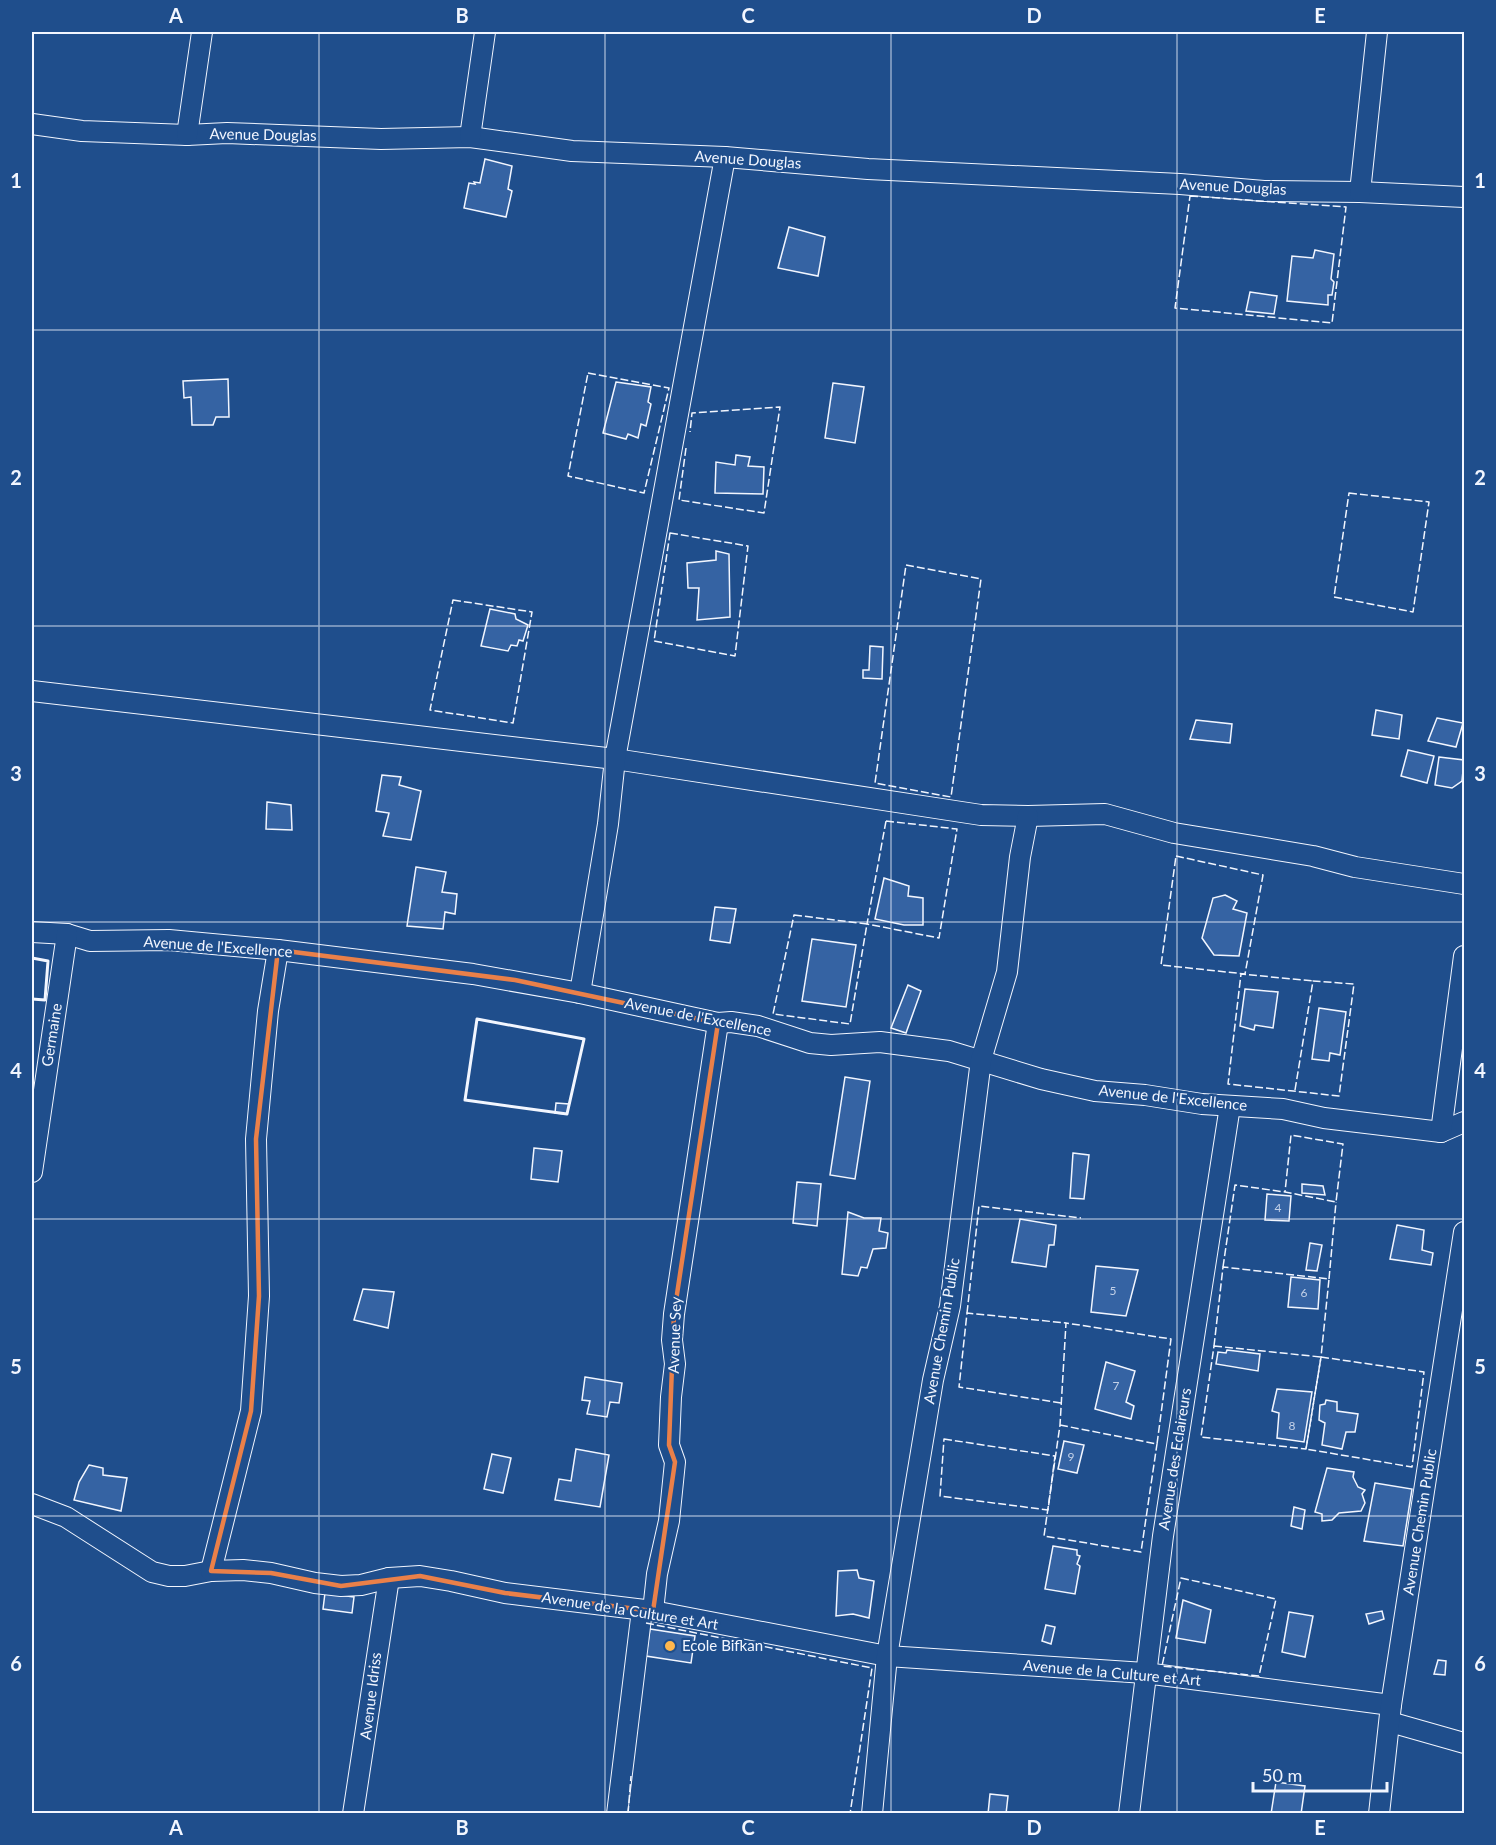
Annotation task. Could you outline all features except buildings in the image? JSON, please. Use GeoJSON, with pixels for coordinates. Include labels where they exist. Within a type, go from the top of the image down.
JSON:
{"type":"FeatureCollection","features":[{"type":"Feature","properties":{"kind":"street"},"geometry":{"type":"LineString","coordinates":[[187,135],[202,32]]}},
{"type":"Feature","properties":{"kind":"street"},"geometry":{"type":"LineString","coordinates":[[470,136],[485,32]]}},
{"type":"Feature","properties":{"kind":"street"},"geometry":{"type":"LineString","coordinates":[[1360,192],[1377,32]]}},
{"type":"Feature","properties":{"kind":"street","name":"Avenue Douglas"},"geometry":{"type":"LineString","coordinates":[[32,124],[82,131],[187,135],[227,133],[381,139],[470,136],[573,151],[725,157],[868,169],[1180,184],[1264,191],[1360,192],[1464,197]]}},
{"type":"Feature","properties":{"kind":"street"},"geometry":{"type":"LineString","coordinates":[[580,993],[608,824],[615,759],[725,157]]}},
{"type":"Feature","properties":{"kind":"street"},"geometry":{"type":"LineString","coordinates":[[32,691],[615,759],[981,815],[1105,814],[1174,833],[1313,856],[1355,867],[1464,884]]}},
{"type":"Feature","properties":{"kind":"street","name":"Avenue Chemin Public"},"geometry":{"type":"LineString","coordinates":[[872,1814],[887,1656],[933,1380],[950,1306],[981,1060],[1006,972],[1020,857],[1028,816]]}},
{"type":"Feature","properties":{"kind":"street","name":"Avenue de l'Excellence"},"geometry":{"type":"LineString","coordinates":[[32,932],[67,934],[90,941],[170,940],[278,950],[516,980],[718,1023],[731,1022],[758,1026],[810,1043],[831,1045],[880,1042],[949,1051],[1041,1079],[1095,1091],[1145,1095],[1177,1101],[1283,1109],[1324,1118],[1441,1132]]}},
{"type":"Feature","properties":{"kind":"street","name":"Germaine"},"geometry":{"type":"LineString","coordinates":[[32,1172],[67,934]]}},
{"type":"Feature","properties":{"kind":"street"},"geometry":{"type":"LineString","coordinates":[[212,1571],[251,1411],[260,1296],[256,1139],[268,1011],[278,950]]}},
{"type":"Feature","properties":{"kind":"street"},"geometry":{"type":"LineString","coordinates":[[1441,1132],[1464,956]]}},
{"type":"Feature","properties":{"kind":"street","name":"Avenue Sey"},"geometry":{"type":"LineString","coordinates":[[617,1814],[648,1611],[669,1521],[675,1462],[669,1445],[675,1364],[672,1340],[674,1314],[718,1023]]}},
{"type":"Feature","properties":{"kind":"street","name":"Avenue des Eclaireurs"},"geometry":{"type":"LineString","coordinates":[[1129,1814],[1163,1536],[1230,1106]]}},
{"type":"Feature","properties":{"kind":"street"},"geometry":{"type":"LineString","coordinates":[[1441,1132],[1464,1122]]}},
{"type":"Feature","properties":{"kind":"street","name":"Avenue Chemin Public"},"geometry":{"type":"LineString","coordinates":[[1379,1814],[1390,1714],[1464,1232]]}},
{"type":"Feature","properties":{"kind":"street","name":"Avenue de la Culture et Art"},"geometry":{"type":"LineString","coordinates":[[32,1504],[66,1517],[152,1572],[185,1576],[212,1571],[243,1570],[341,1586],[361,1585],[389,1578],[420,1576],[506,1593],[648,1611],[887,1656],[1145,1673],[1390,1714],[1464,1743]]}},
{"type":"Feature","properties":{"kind":"street","name":"Avenue Idriss"},"geometry":{"type":"LineString","coordinates":[[353,1814],[357,1781],[366,1742],[372,1679],[389,1578]]}},
{"type":"Feature","properties":{"kind":"highlighted area"},"geometry":{"type":"Polygon","coordinates":[[[278,950],[515,980],[718,1023],[674,1314],[669,1445],[675,1462],[653,1611],[505,1593],[420,1576],[341,1586],[271,1573],[211,1571],[251,1411],[259,1296],[256,1139],[278,950]]]}},
{"type":"Feature","properties":{"kind":"fence"},"geometry":{"type":"LineString","coordinates":[[1190,196],[1346,207],[1332,323],[1175,308],[1190,196]]}},
{"type":"Feature","properties":{"kind":"fence"},"geometry":{"type":"LineString","coordinates":[[588,373],[669,388],[644,493],[568,476],[588,373]]}},
{"type":"Feature","properties":{"kind":"fence"},"geometry":{"type":"LineString","coordinates":[[686,448],[679,500],[764,513],[780,407],[692,413],[690,432]]}},
{"type":"Feature","properties":{"kind":"fence"},"geometry":{"type":"LineString","coordinates":[[1349,493],[1429,502],[1413,612],[1334,597],[1349,493]]}},
{"type":"Feature","properties":{"kind":"fence"},"geometry":{"type":"LineString","coordinates":[[670,533],[748,546],[735,656],[654,641],[670,533]]}},
{"type":"Feature","properties":{"kind":"fence"},"geometry":{"type":"LineString","coordinates":[[906,565],[981,579],[951,797],[875,783],[906,565]]}},
{"type":"Feature","properties":{"kind":"fence"},"geometry":{"type":"LineString","coordinates":[[453,600],[532,612],[513,723],[430,710],[453,600]]}},
{"type":"Feature","properties":{"kind":"fence"},"geometry":{"type":"LineString","coordinates":[[886,821],[957,829],[939,938],[867,924],[886,821]]}},
{"type":"Feature","properties":{"kind":"fence"},"geometry":{"type":"LineString","coordinates":[[1176,856],[1263,875],[1245,974],[1161,965],[1176,856]]}},
{"type":"Feature","properties":{"kind":"fence"},"geometry":{"type":"LineString","coordinates":[[794,915],[867,924],[850,1024],[773,1014],[794,915]]}},
{"type":"Feature","properties":{"kind":"fence"},"geometry":{"type":"LineString","coordinates":[[1295,1090],[1313,981],[1354,984],[1339,1096],[1228,1084],[1241,974],[1313,981]]}},
{"type":"Feature","properties":{"kind":"fence"},"geometry":{"type":"LineString","coordinates":[[1223,1267],[1235,1185],[1336,1202],[1343,1144],[1291,1135],[1285,1192]]}},
{"type":"Feature","properties":{"kind":"fence"},"geometry":{"type":"LineString","coordinates":[[1329,1279],[1336,1202]]}},
{"type":"Feature","properties":{"kind":"fence"},"geometry":{"type":"LineString","coordinates":[[967,1313],[979,1206],[1081,1218]]}},
{"type":"Feature","properties":{"kind":"fence"},"geometry":{"type":"LineString","coordinates":[[1214,1346],[1223,1267],[1329,1279],[1321,1357]]}},
{"type":"Feature","properties":{"kind":"fence"},"geometry":{"type":"LineString","coordinates":[[1061,1403],[959,1387],[967,1313],[1066,1323]]}},
{"type":"Feature","properties":{"kind":"fence"},"geometry":{"type":"LineString","coordinates":[[1060,1425],[1157,1444],[1171,1339],[1066,1323],[1060,1425],[1044,1536],[1141,1552],[1157,1444]]}},
{"type":"Feature","properties":{"kind":"fence"},"geometry":{"type":"LineString","coordinates":[[1214,1346],[1321,1357],[1306,1449],[1201,1437],[1214,1346]]}},
{"type":"Feature","properties":{"kind":"fence"},"geometry":{"type":"LineString","coordinates":[[1321,1357],[1424,1372],[1412,1467],[1306,1449],[1321,1357]]}},
{"type":"Feature","properties":{"kind":"fence"},"geometry":{"type":"LineString","coordinates":[[944,1439],[1055,1456],[1048,1510],[940,1496],[944,1439]]}},
{"type":"Feature","properties":{"kind":"fence"},"geometry":{"type":"LineString","coordinates":[[1181,1578],[1276,1599],[1259,1676],[1162,1666],[1181,1578]]}},
{"type":"Feature","properties":{"kind":"fence"},"geometry":{"type":"LineString","coordinates":[[646,1623],[872,1668],[850,1814]]}},
{"type":"Feature","properties":{"kind":"fence"},"geometry":{"type":"LineString","coordinates":[[628,1814],[631,1776]]}},
{"type":"Feature","properties":{"kind":"wall"},"geometry":{"type":"LineString","coordinates":[[32,958],[48,961],[45,1000],[32,999]]}},
{"type":"Feature","properties":{"kind":"wall"},"geometry":{"type":"LineString","coordinates":[[477,1019],[584,1039],[567,1114],[465,1100],[477,1019]]}},
{"type":"Feature","properties":{"kind":"place","name":"Ecole Bifkan"},"geometry":{"type":"Point","coordinates":[670,1646]}}]}
